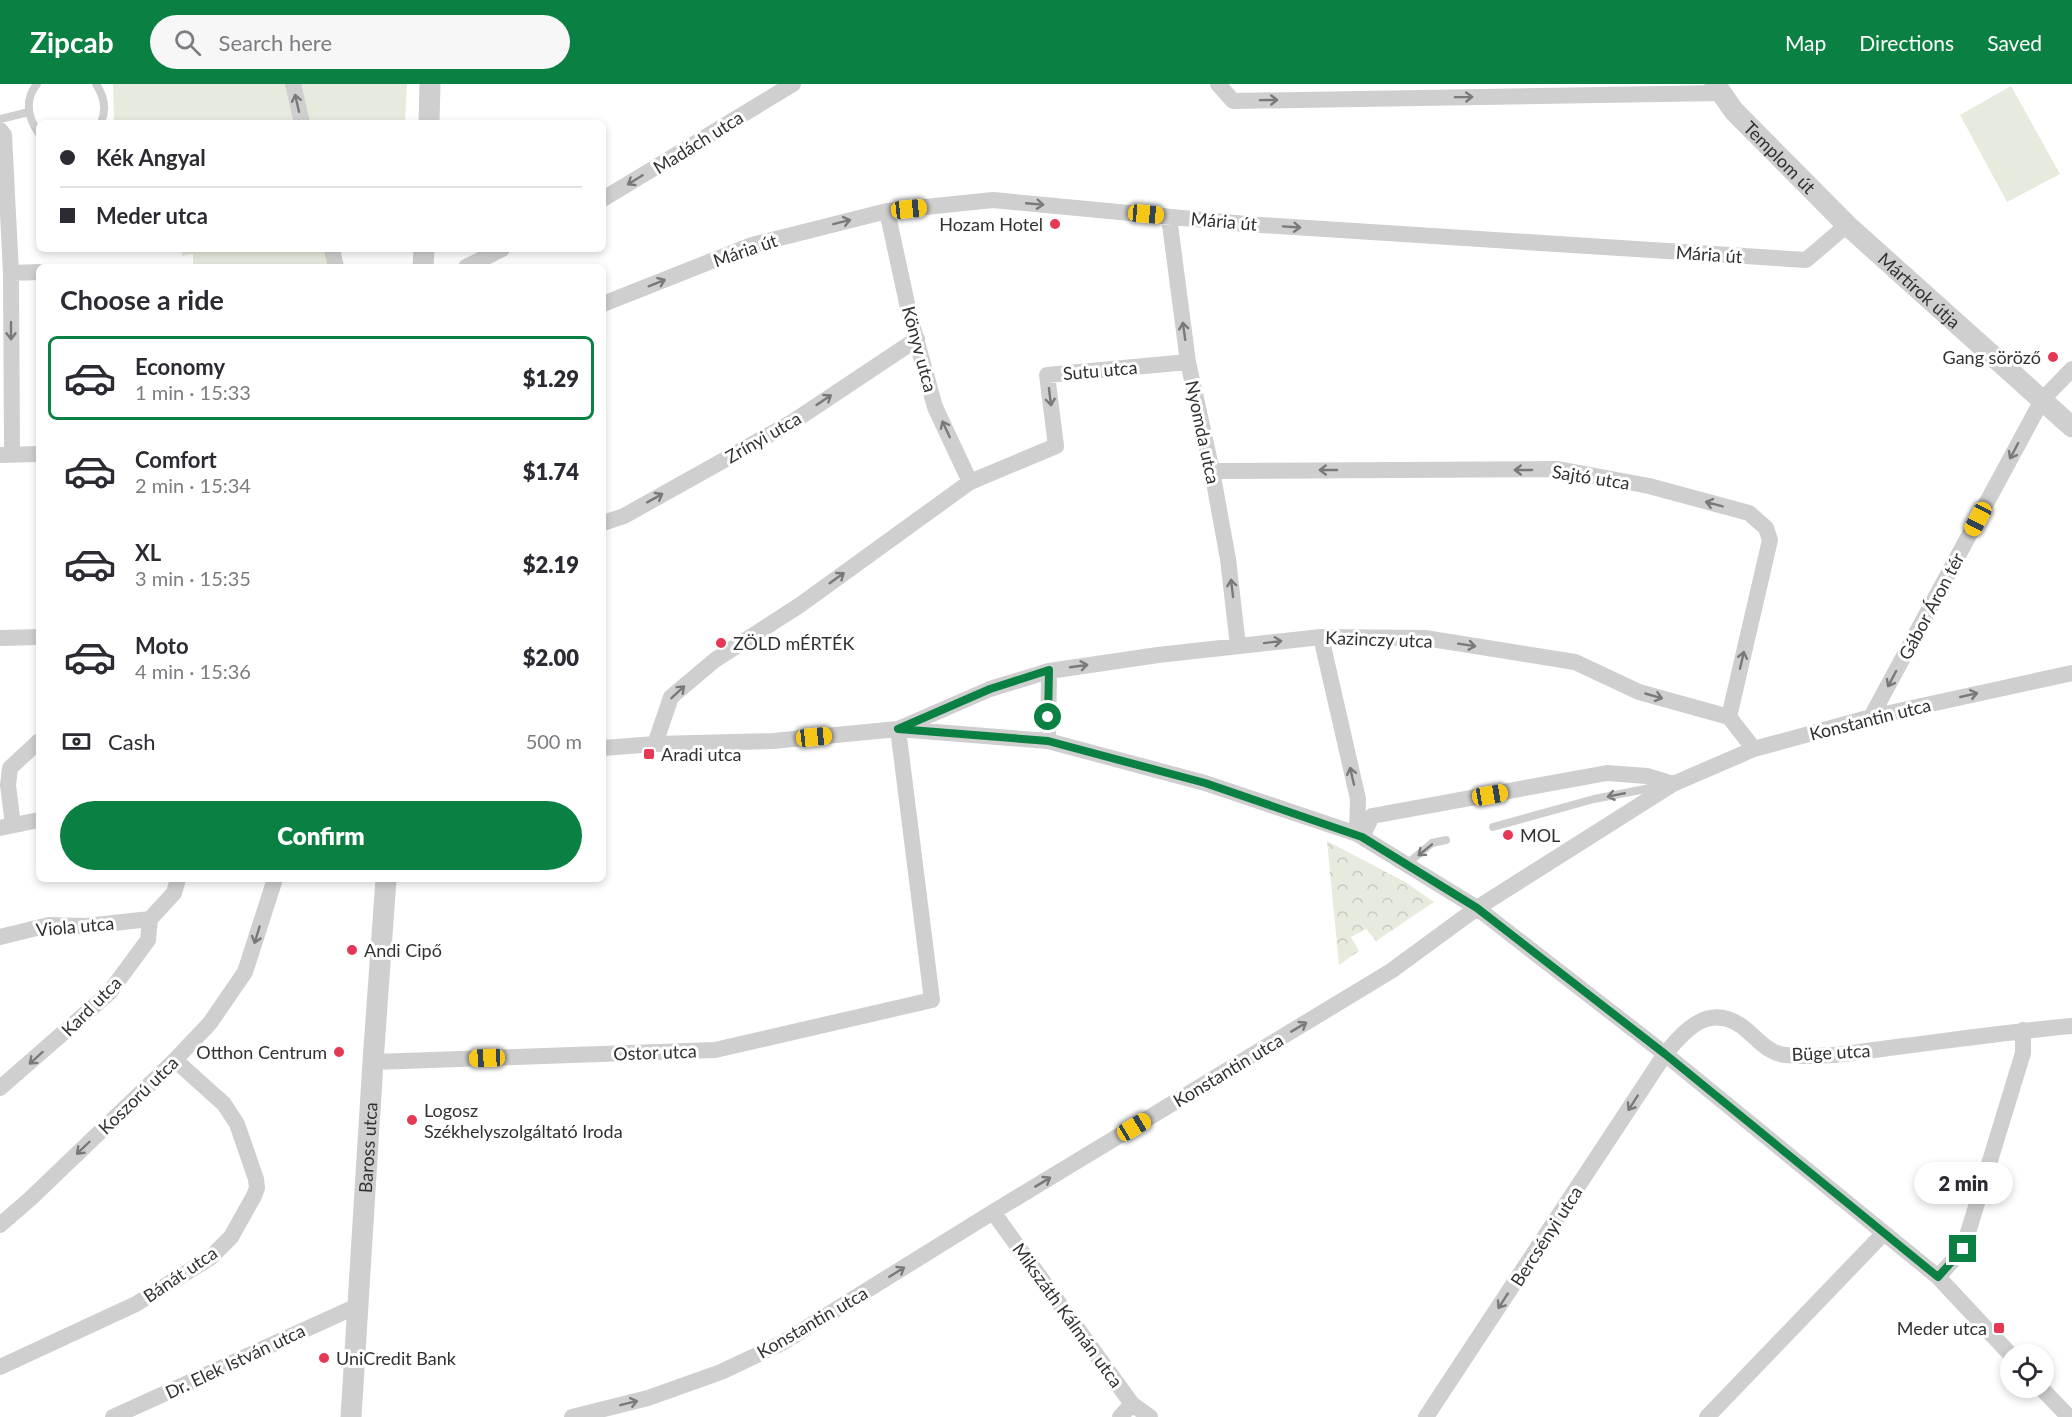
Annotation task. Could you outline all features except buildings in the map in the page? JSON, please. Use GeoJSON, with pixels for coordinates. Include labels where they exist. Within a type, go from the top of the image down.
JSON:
{"type":"FeatureCollection","features":[{"type":"Feature","properties":{"kind":"street"},"geometry":{"type":"LineString","coordinates":[[293,84],[301,120]]}},
{"type":"Feature","properties":{"kind":"street"},"geometry":{"type":"LineString","coordinates":[[429,120],[430,84]]}},
{"type":"Feature","properties":{"kind":"street","name":"Madách utca"},"geometry":{"type":"LineString","coordinates":[[606,197],[793,84]]}},
{"type":"Feature","properties":{"kind":"street"},"geometry":{"type":"LineString","coordinates":[[1218,84],[1233,101],[1718,89]]}},
{"type":"Feature","properties":{"kind":"street","name":"Templom út"},"geometry":{"type":"LineString","coordinates":[[1718,89],[1734,111],[1847,225]]}},
{"type":"Feature","properties":{"kind":"street"},"geometry":{"type":"LineString","coordinates":[[0,130],[4,135],[11,273],[6,454],[36,454]]}},
{"type":"Feature","properties":{"kind":"street","name":"Mária út"},"geometry":{"type":"LineString","coordinates":[[606,303],[752,245],[887,211],[993,200],[1270,225],[1806,260],[1847,225]]}},
{"type":"Feature","properties":{"kind":"street","name":"Könyv utca"},"geometry":{"type":"LineString","coordinates":[[887,211],[935,407],[970,482]]}},
{"type":"Feature","properties":{"kind":"street","name":"Nyomda utca"},"geometry":{"type":"LineString","coordinates":[[1169,216],[1188,362],[1212,471],[1228,559],[1239,646]]}},
{"type":"Feature","properties":{"kind":"street","name":"Mártírok útja"},"geometry":{"type":"LineString","coordinates":[[1847,225],[2072,427]]}},
{"type":"Feature","properties":{"kind":"street"},"geometry":{"type":"LineString","coordinates":[[471,264],[496,252]]}},
{"type":"Feature","properties":{"kind":"street"},"geometry":{"type":"LineString","coordinates":[[11,273],[36,272]]}},
{"type":"Feature","properties":{"kind":"street","name":"Zrínyi utca"},"geometry":{"type":"LineString","coordinates":[[606,523],[624,516],[794,421],[917,339]]}},
{"type":"Feature","properties":{"kind":"street","name":"Sutu utca"},"geometry":{"type":"LineString","coordinates":[[970,482],[1056,446],[1047,375],[1188,362]]}},
{"type":"Feature","properties":{"kind":"street","name":"Gábor Áron tér"},"geometry":{"type":"LineString","coordinates":[[1871,717],[2042,400],[2072,369]]}},
{"type":"Feature","properties":{"kind":"street","name":"Sajtó utca"},"geometry":{"type":"LineString","coordinates":[[1212,471],[1558,470],[1649,486],[1749,513],[1766,528],[1770,540],[1729,717]]}},
{"type":"Feature","properties":{"kind":"street"},"geometry":{"type":"LineString","coordinates":[[655,744],[671,697],[707,667],[800,605],[970,482]]}},
{"type":"Feature","properties":{"kind":"street"},"geometry":{"type":"LineString","coordinates":[[0,638],[36,637]]}},
{"type":"Feature","properties":{"kind":"street"},"geometry":{"type":"LineString","coordinates":[[1322,637],[1358,799],[1359,836]]}},
{"type":"Feature","properties":{"kind":"street","name":"Kazinczy utca"},"geometry":{"type":"LineString","coordinates":[[898,729],[990,689],[1049,670],[1158,655],[1322,637],[1425,638],[1575,662],[1639,692],[1729,717]]}},
{"type":"Feature","properties":{"kind":"street"},"geometry":{"type":"LineString","coordinates":[[1048,741],[1049,670]]}},
{"type":"Feature","properties":{"kind":"street","name":"Konstantin utca"},"geometry":{"type":"LineString","coordinates":[[572,1417],[648,1398],[721,1372],[782,1343],[1390,971],[1477,908],[1673,784],[1754,749],[1871,717],[2072,673]]}},
{"type":"Feature","properties":{"kind":"street"},"geometry":{"type":"LineString","coordinates":[[1729,717],[1754,749]]}},
{"type":"Feature","properties":{"kind":"street"},"geometry":{"type":"LineString","coordinates":[[606,748],[773,741],[898,729],[1048,741],[1205,783],[1359,836],[1477,908],[1665,1054],[1938,1277],[2001,1344]]}},
{"type":"Feature","properties":{"kind":"street","name":"Ostor utca"},"geometry":{"type":"LineString","coordinates":[[373,1062],[715,1050],[932,1000],[898,729]]}},
{"type":"Feature","properties":{"kind":"street"},"geometry":{"type":"LineString","coordinates":[[36,744],[9,768],[7,826],[36,821]]}},
{"type":"Feature","properties":{"kind":"street"},"geometry":{"type":"LineString","coordinates":[[1359,836],[1372,816],[1607,773],[1647,776],[1673,784]]}},
{"type":"Feature","properties":{"kind":"street","name":"Kard utca"},"geometry":{"type":"LineString","coordinates":[[0,1088],[109,993],[148,940],[150,919],[174,892],[177,882]]}},
{"type":"Feature","properties":{"kind":"street","name":"Koszorú utca"},"geometry":{"type":"LineString","coordinates":[[0,1225],[175,1060],[210,1023],[245,972],[274,882]]}},
{"type":"Feature","properties":{"kind":"street","name":"Baross utca"},"geometry":{"type":"LineString","coordinates":[[351,1417],[386,882]]}},
{"type":"Feature","properties":{"kind":"street","name":"Viola utca"},"geometry":{"type":"LineString","coordinates":[[0,938],[49,925],[86,926],[150,919]]}},
{"type":"Feature","properties":{"kind":"street","name":"Büge utca"},"geometry":{"type":"LineString","coordinates":[[1665,1054],[1682,1034],[1702,1019],[1721,1017],[1740,1025],[1760,1043],[1783,1055],[1841,1055],[2022,1030]]}},
{"type":"Feature","properties":{"kind":"street"},"geometry":{"type":"LineString","coordinates":[[1938,1277],[1963,1249],[2023,1053],[2022,1030],[2072,1026]]}},
{"type":"Feature","properties":{"kind":"street","name":"Bercsényi utca"},"geometry":{"type":"LineString","coordinates":[[1426,1417],[1665,1054]]}},
{"type":"Feature","properties":{"kind":"street","name":"Bánát utca"},"geometry":{"type":"LineString","coordinates":[[0,1366],[136,1304],[210,1258],[231,1237],[254,1196],[257,1188],[256,1179],[237,1124],[224,1104],[175,1060]]}},
{"type":"Feature","properties":{"kind":"street","name":"Mikszáth Kálmán utca"},"geometry":{"type":"LineString","coordinates":[[993,1212],[1132,1404],[1120,1417]]}},
{"type":"Feature","properties":{"kind":"street"},"geometry":{"type":"LineString","coordinates":[[1707,1417],[1884,1233]]}},
{"type":"Feature","properties":{"kind":"street","name":"Dr. Elek István utca"},"geometry":{"type":"LineString","coordinates":[[113,1417],[357,1306]]}},
{"type":"Feature","properties":{"kind":"street"},"geometry":{"type":"LineString","coordinates":[[2051,1398],[2069,1417]]}},
{"type":"Feature","properties":{"kind":"street"},"geometry":{"type":"LineString","coordinates":[[1132,1404],[1149,1417]]}},
{"type":"Feature","properties":{"kind":"lane"},"geometry":{"type":"LineString","coordinates":[[36,130],[29,112],[29,98],[37,84]]}},
{"type":"Feature","properties":{"kind":"lane"},"geometry":{"type":"LineString","coordinates":[[96,84],[102,93],[105,105],[102,120]]}},
{"type":"Feature","properties":{"kind":"lane"},"geometry":{"type":"LineString","coordinates":[[0,119],[29,112]]}},
{"type":"Feature","properties":{"kind":"lane"},"geometry":{"type":"LineString","coordinates":[[1493,827],[1594,799],[1673,784]]}},
{"type":"Feature","properties":{"kind":"lane"},"geometry":{"type":"LineString","coordinates":[[1407,864],[1432,843],[1446,840]]}},
{"type":"Feature","properties":{"kind":"green space"},"geometry":{"type":"Polygon","coordinates":[[[113,84],[407,84],[405,120],[114,120],[113,84]]]}},
{"type":"Feature","properties":{"kind":"green space"},"geometry":{"type":"Polygon","coordinates":[[[2011,86],[2060,174],[2007,202],[1960,115],[2011,86]]]}},
{"type":"Feature","properties":{"kind":"green space"},"geometry":{"type":"Polygon","coordinates":[[[182,252],[333,252],[335,264],[193,264],[193,254],[182,256],[182,252]]]}},
{"type":"Feature","properties":{"kind":"green space"},"geometry":{"type":"Polygon","coordinates":[[[1327,841],[1405,882],[1434,902],[1376,941],[1366,929],[1351,937],[1359,951],[1339,965],[1327,841]]]}},
{"type":"Feature","properties":{"kind":"place","name":"Hozam Hotel"},"geometry":{"type":"Point","coordinates":[1055,224]}},
{"type":"Feature","properties":{"kind":"place","name":"Gang söröző"},"geometry":{"type":"Point","coordinates":[2053,357]}},
{"type":"Feature","properties":{"kind":"place","name":"ZÖLD mÉRTÉK"},"geometry":{"type":"Point","coordinates":[721,643]}},
{"type":"Feature","properties":{"kind":"place","name":"Aradi utca"},"geometry":{"type":"Point","coordinates":[649,754]}},
{"type":"Feature","properties":{"kind":"place","name":"MOL"},"geometry":{"type":"Point","coordinates":[1508,835]}},
{"type":"Feature","properties":{"kind":"place","name":"Andi Cipő"},"geometry":{"type":"Point","coordinates":[352,950]}},
{"type":"Feature","properties":{"kind":"place","name":"Otthon Centrum"},"geometry":{"type":"Point","coordinates":[339,1052]}},
{"type":"Feature","properties":{"kind":"place","name":"Logosz Székhelyszolgáltató Iroda"},"geometry":{"type":"Point","coordinates":[412,1120]}},
{"type":"Feature","properties":{"kind":"place","name":"Meder utca"},"geometry":{"type":"Point","coordinates":[1999,1328]}},
{"type":"Feature","properties":{"kind":"place","name":"UniCredit Bank"},"geometry":{"type":"Point","coordinates":[324,1358]}},
{"type":"Feature","properties":{"kind":"route"},"geometry":{"type":"LineString","coordinates":[[1048,717],[1049,670],[990,689],[898,729],[1048,741],[1205,783],[1357,834],[1477,908],[1665,1054],[1938,1277],[1963,1249]]}}]}
